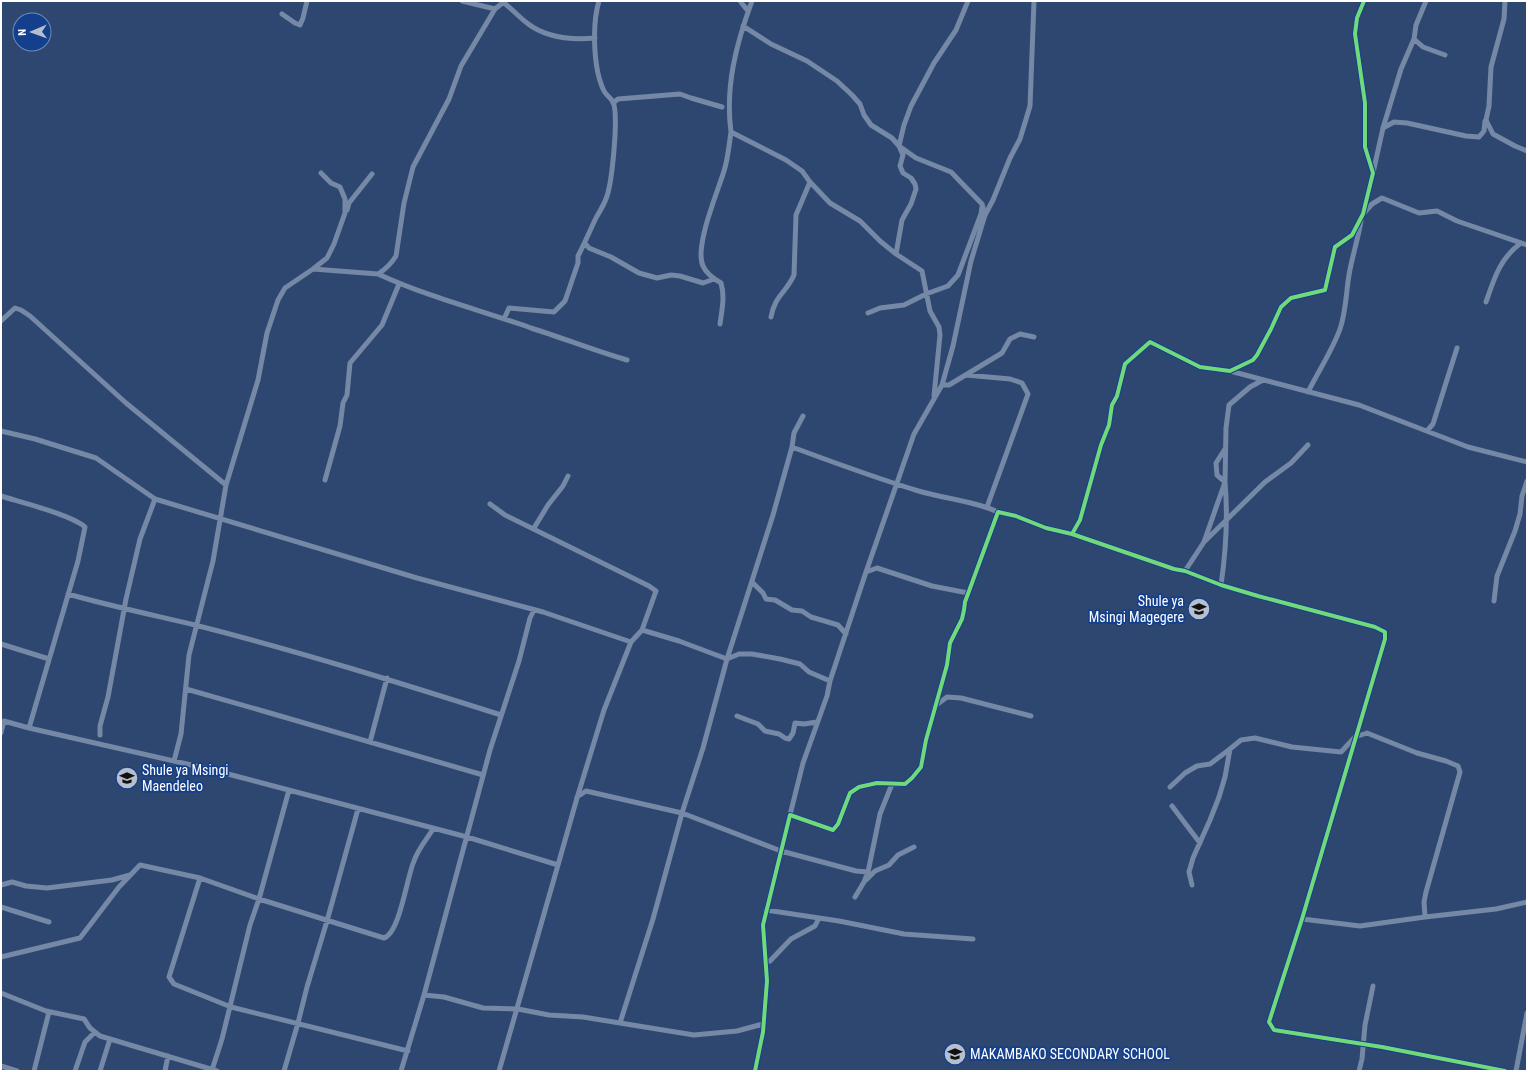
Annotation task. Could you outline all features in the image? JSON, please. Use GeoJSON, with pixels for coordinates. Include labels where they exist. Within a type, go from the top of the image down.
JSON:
{"type":"FeatureCollection","features":[{"type":"Feature","properties":{"kind":"street"},"geometry":{"type":"LineString","coordinates":[[282,14],[300,25],[307,1]]}},
{"type":"Feature","properties":{"kind":"street"},"geometry":{"type":"LineString","coordinates":[[462,1],[495,9]]}},
{"type":"Feature","properties":{"kind":"street"},"geometry":{"type":"LineString","coordinates":[[504,319],[509,308],[554,312],[564,301],[578,263],[578,256],[607,197],[615,146],[614,103],[604,92],[600,82],[595,48],[596,11],[599,1]]}},
{"type":"Feature","properties":{"kind":"street"},"geometry":{"type":"LineString","coordinates":[[740,1],[748,11]]}},
{"type":"Feature","properties":{"kind":"street"},"geometry":{"type":"LineString","coordinates":[[720,324],[724,301],[723,290],[721,283],[714,279],[703,266],[703,237],[729,153],[731,132],[728,113],[729,88],[732,68],[743,26],[752,1]]}},
{"type":"Feature","properties":{"kind":"street"},"geometry":{"type":"LineString","coordinates":[[756,1071],[763,1024],[767,981],[762,925],[803,763],[827,696],[830,681],[866,572],[898,484],[914,434],[942,385],[953,346],[971,262],[985,215],[1020,139],[1030,106],[1034,1]]}},
{"type":"Feature","properties":{"kind":"street"},"geometry":{"type":"LineString","coordinates":[[1364,1],[1357,18],[1355,34],[1366,103],[1365,147],[1373,173]]}},
{"type":"Feature","properties":{"kind":"street"},"geometry":{"type":"LineString","coordinates":[[1383,128],[1394,122],[1407,123],[1466,136],[1479,137],[1484,131],[1489,106],[1491,67],[1504,19],[1505,1]]}},
{"type":"Feature","properties":{"kind":"street"},"geometry":{"type":"LineString","coordinates":[[378,274],[386,269],[396,256],[404,203],[413,167],[449,99],[461,66],[495,9],[504,2],[527,23],[548,34],[582,39],[595,38]]}},
{"type":"Feature","properties":{"kind":"street"},"geometry":{"type":"LineString","coordinates":[[896,254],[902,220],[911,204],[916,188],[911,178],[903,173],[900,166],[903,155],[899,146],[904,125],[911,106],[934,63],[956,30],[967,2]]}},
{"type":"Feature","properties":{"kind":"street"},"geometry":{"type":"LineString","coordinates":[[1308,392],[1330,353],[1341,328],[1346,304],[1349,274],[1383,128],[1400,69],[1414,39],[1416,25],[1425,2]]}},
{"type":"Feature","properties":{"kind":"street"},"geometry":{"type":"LineString","coordinates":[[743,26],[771,44],[807,61],[837,81],[860,104],[864,115],[872,125],[892,138],[899,146],[923,161],[951,172],[982,204],[985,215]]}},
{"type":"Feature","properties":{"kind":"street"},"geometry":{"type":"LineString","coordinates":[[1414,39],[1423,47],[1445,55]]}},
{"type":"Feature","properties":{"kind":"street"},"geometry":{"type":"LineString","coordinates":[[614,103],[618,99],[680,94],[722,107]]}},
{"type":"Feature","properties":{"kind":"street"},"geometry":{"type":"LineString","coordinates":[[1486,120],[1493,134],[1527,151]]}},
{"type":"Feature","properties":{"kind":"street"},"geometry":{"type":"LineString","coordinates":[[731,132],[786,160],[802,171],[810,182],[830,203],[860,221],[880,241],[896,254],[922,271],[930,311],[939,327],[940,335],[934,399]]}},
{"type":"Feature","properties":{"kind":"street"},"geometry":{"type":"LineString","coordinates":[[321,173],[331,183],[340,187],[345,199],[345,213]]}},
{"type":"Feature","properties":{"kind":"street"},"geometry":{"type":"LineString","coordinates":[[174,761],[180,734],[189,655],[213,561],[226,485],[258,380],[267,333],[278,300],[285,288],[327,258],[334,244],[349,203],[372,174]]}},
{"type":"Feature","properties":{"kind":"street"},"geometry":{"type":"LineString","coordinates":[[771,317],[773,306],[779,295],[794,275],[796,216],[810,182]]}},
{"type":"Feature","properties":{"kind":"street"},"geometry":{"type":"LineString","coordinates":[[1230,371],[1253,360],[1272,329],[1281,307],[1291,298],[1325,290],[1335,247],[1352,235],[1363,214],[1372,204],[1382,198],[1418,214],[1437,211],[1457,221],[1527,245]]}},
{"type":"Feature","properties":{"kind":"street"},"geometry":{"type":"LineString","coordinates":[[868,313],[880,308],[904,305],[926,294],[948,286],[958,275],[981,214],[982,204]]}},
{"type":"Feature","properties":{"kind":"street"},"geometry":{"type":"LineString","coordinates":[[585,243],[589,248],[611,257],[639,273],[657,278],[671,275],[680,276],[703,283],[714,279]]}},
{"type":"Feature","properties":{"kind":"street"},"geometry":{"type":"LineString","coordinates":[[1486,302],[1495,274],[1502,261],[1521,243]]}},
{"type":"Feature","properties":{"kind":"street"},"geometry":{"type":"LineString","coordinates":[[313,269],[378,274],[399,284],[440,299],[627,360]]}},
{"type":"Feature","properties":{"kind":"street"},"geometry":{"type":"LineString","coordinates":[[325,480],[340,426],[343,403],[347,395],[350,363],[382,325],[399,284]]}},
{"type":"Feature","properties":{"kind":"street"},"geometry":{"type":"LineString","coordinates":[[1,321],[15,308],[30,316],[126,403],[226,485]]}},
{"type":"Feature","properties":{"kind":"street"},"geometry":{"type":"LineString","coordinates":[[942,385],[948,385],[1002,353],[1010,339],[1020,334],[1034,337]]}},
{"type":"Feature","properties":{"kind":"street"},"geometry":{"type":"LineString","coordinates":[[1072,534],[1080,520],[1101,445],[1109,425],[1112,405],[1117,396],[1125,364],[1150,342],[1200,367],[1230,371],[1360,405],[1468,447],[1527,462]]}},
{"type":"Feature","properties":{"kind":"street"},"geometry":{"type":"LineString","coordinates":[[1427,431],[1433,424],[1457,348]]}},
{"type":"Feature","properties":{"kind":"street"},"geometry":{"type":"LineString","coordinates":[[966,375],[1010,380],[1022,383],[1028,394],[987,507]]}},
{"type":"Feature","properties":{"kind":"street"},"geometry":{"type":"LineString","coordinates":[[1221,585],[1227,520],[1225,482],[1226,428],[1229,405],[1250,387],[1263,380]]}},
{"type":"Feature","properties":{"kind":"street"},"geometry":{"type":"LineString","coordinates":[[620,1023],[653,919],[682,814],[703,748],[727,659],[752,582],[792,447],[794,433],[802,416]]}},
{"type":"Feature","properties":{"kind":"street"},"geometry":{"type":"LineString","coordinates":[[1,431],[36,439],[96,458],[155,499],[312,547],[376,564],[417,578],[504,601],[632,642]]}},
{"type":"Feature","properties":{"kind":"street"},"geometry":{"type":"LineString","coordinates":[[1185,571],[1204,542],[1265,482],[1291,463],[1308,445]]}},
{"type":"Feature","properties":{"kind":"street"},"geometry":{"type":"LineString","coordinates":[[792,447],[922,492],[987,507],[998,512],[1016,516],[1046,528],[1072,534],[1185,571],[1221,585],[1375,627],[1385,632],[1385,639],[1302,919],[1272,1007],[1269,1022],[1274,1030],[1362,1044],[1505,1071]]}},
{"type":"Feature","properties":{"kind":"street"},"geometry":{"type":"LineString","coordinates":[[1225,482],[1218,475],[1216,463],[1226,449]]}},
{"type":"Feature","properties":{"kind":"street"},"geometry":{"type":"LineString","coordinates":[[534,528],[548,505],[563,486],[568,476]]}},
{"type":"Feature","properties":{"kind":"street"},"geometry":{"type":"LineString","coordinates":[[1494,601],[1497,576],[1515,531],[1520,514],[1522,496],[1527,481]]}},
{"type":"Feature","properties":{"kind":"street"},"geometry":{"type":"LineString","coordinates":[[1204,542],[1225,482]]}},
{"type":"Feature","properties":{"kind":"street"},"geometry":{"type":"LineString","coordinates":[[1,496],[57,513],[82,523],[85,526],[78,561],[29,728]]}},
{"type":"Feature","properties":{"kind":"street"},"geometry":{"type":"LineString","coordinates":[[100,735],[100,726],[108,697],[126,599],[140,540],[155,499]]}},
{"type":"Feature","properties":{"kind":"street"},"geometry":{"type":"LineString","coordinates":[[490,504],[505,515],[534,528],[649,586],[656,591],[642,630],[632,642],[604,710],[577,798],[518,1009],[499,1071]]}},
{"type":"Feature","properties":{"kind":"street"},"geometry":{"type":"LineString","coordinates":[[790,815],[833,830],[838,824],[850,793],[859,787],[877,784],[905,784],[921,767],[926,740],[947,665],[950,643],[962,619],[968,593],[998,512]]}},
{"type":"Feature","properties":{"kind":"street"},"geometry":{"type":"LineString","coordinates":[[866,572],[877,568],[932,586],[968,593]]}},
{"type":"Feature","properties":{"kind":"street"},"geometry":{"type":"LineString","coordinates":[[752,582],[763,593],[766,599],[775,600],[792,610],[802,611],[812,617],[838,625],[846,634]]}},
{"type":"Feature","properties":{"kind":"street"},"geometry":{"type":"LineString","coordinates":[[68,594],[196,626],[387,678],[501,715]]}},
{"type":"Feature","properties":{"kind":"street"},"geometry":{"type":"LineString","coordinates":[[401,1071],[424,995],[483,775],[519,661],[530,618],[534,610]]}},
{"type":"Feature","properties":{"kind":"street"},"geometry":{"type":"LineString","coordinates":[[642,630],[679,641],[727,659],[739,654],[752,654],[800,664],[809,672],[830,681]]}},
{"type":"Feature","properties":{"kind":"street"},"geometry":{"type":"LineString","coordinates":[[1,644],[49,659]]}},
{"type":"Feature","properties":{"kind":"street"},"geometry":{"type":"LineString","coordinates":[[370,742],[387,678]]}},
{"type":"Feature","properties":{"kind":"street"},"geometry":{"type":"LineString","coordinates":[[186,689],[483,775]]}},
{"type":"Feature","properties":{"kind":"street"},"geometry":{"type":"LineString","coordinates":[[936,706],[947,697],[962,698],[1031,716]]}},
{"type":"Feature","properties":{"kind":"street"},"geometry":{"type":"LineString","coordinates":[[737,716],[758,724],[765,731],[779,734],[789,739],[793,733],[795,723],[804,724],[818,722]]}},
{"type":"Feature","properties":{"kind":"street"},"geometry":{"type":"LineString","coordinates":[[1,733],[3,720],[29,728],[174,761],[289,790],[467,837],[558,865]]}},
{"type":"Feature","properties":{"kind":"street"},"geometry":{"type":"LineString","coordinates":[[1170,787],[1197,766],[1210,764],[1241,740],[1255,738],[1292,747],[1341,752],[1355,737],[1367,733],[1417,753],[1458,766],[1460,772],[1426,892],[1424,917]]}},
{"type":"Feature","properties":{"kind":"street"},"geometry":{"type":"LineString","coordinates":[[1192,885],[1189,872],[1193,858],[1219,798],[1230,749]]}},
{"type":"Feature","properties":{"kind":"street"},"geometry":{"type":"LineString","coordinates":[[864,882],[868,872],[880,814],[892,784]]}},
{"type":"Feature","properties":{"kind":"street"},"geometry":{"type":"LineString","coordinates":[[1,993],[49,1012],[84,1019],[90,1028],[100,1036],[215,1070],[250,925],[259,899],[289,790]]}},
{"type":"Feature","properties":{"kind":"street"},"geometry":{"type":"LineString","coordinates":[[577,798],[586,791],[682,814],[781,851],[848,869],[868,872]]}},
{"type":"Feature","properties":{"kind":"street"},"geometry":{"type":"LineString","coordinates":[[1172,806],[1200,843]]}},
{"type":"Feature","properties":{"kind":"street"},"geometry":{"type":"LineString","coordinates":[[284,1071],[298,1023],[306,987],[327,921],[358,809]]}},
{"type":"Feature","properties":{"kind":"street"},"geometry":{"type":"LineString","coordinates":[[1,957],[80,938],[114,892],[140,865],[200,878],[259,899],[380,938],[387,937],[391,933],[399,916],[414,860],[434,829]]}},
{"type":"Feature","properties":{"kind":"street"},"geometry":{"type":"LineString","coordinates":[[854,897],[864,882],[875,871],[889,865],[898,856],[914,847]]}},
{"type":"Feature","properties":{"kind":"street"},"geometry":{"type":"LineString","coordinates":[[1,885],[12,882],[26,886],[47,888],[112,880],[131,874]]}},
{"type":"Feature","properties":{"kind":"street"},"geometry":{"type":"LineString","coordinates":[[200,878],[169,976],[174,984],[231,1006],[408,1051]]}},
{"type":"Feature","properties":{"kind":"street"},"geometry":{"type":"LineString","coordinates":[[1302,919],[1360,926],[1496,909],[1527,902]]}},
{"type":"Feature","properties":{"kind":"street"},"geometry":{"type":"LineString","coordinates":[[1,907],[49,922]]}},
{"type":"Feature","properties":{"kind":"street"},"geometry":{"type":"LineString","coordinates":[[766,910],[838,921],[904,934],[973,938]]}},
{"type":"Feature","properties":{"kind":"street"},"geometry":{"type":"LineString","coordinates":[[766,962],[770,961],[791,939],[814,926],[819,918]]}},
{"type":"Feature","properties":{"kind":"street"},"geometry":{"type":"LineString","coordinates":[[1359,1071],[1362,1060],[1362,1044],[1365,1025],[1373,986]]}},
{"type":"Feature","properties":{"kind":"street"},"geometry":{"type":"LineString","coordinates":[[424,995],[444,998],[483,1008],[518,1009],[550,1015],[583,1017],[694,1035],[737,1031],[763,1024]]}},
{"type":"Feature","properties":{"kind":"street"},"geometry":{"type":"LineString","coordinates":[[34,1071],[49,1012]]}},
{"type":"Feature","properties":{"kind":"street"},"geometry":{"type":"LineString","coordinates":[[1516,1071],[1527,1013]]}},
{"type":"Feature","properties":{"kind":"street"},"geometry":{"type":"LineString","coordinates":[[75,1071],[85,1042],[95,1032]]}},
{"type":"Feature","properties":{"kind":"street"},"geometry":{"type":"LineString","coordinates":[[100,1071],[110,1039]]}},
{"type":"Feature","properties":{"kind":"street"},"geometry":{"type":"LineString","coordinates":[[165,1071],[168,1056]]}},
{"type":"Feature","properties":{"kind":"street"},"geometry":{"type":"LineString","coordinates":[[1,1066],[17,1071]]}},
{"type":"Feature","properties":{"kind":"cycle path"},"geometry":{"type":"LineString","coordinates":[[755,1071],[763,1032],[767,981],[763,925],[790,815],[833,830],[838,824],[850,793],[859,787],[877,783],[905,784],[921,767],[926,740],[947,665],[950,643],[962,619],[965,602],[998,512],[1016,516],[1046,528],[1072,534],[1080,520],[1101,445],[1109,425],[1112,405],[1117,396],[1125,364],[1150,342],[1200,367],[1230,371],[1253,360],[1271,329],[1281,307],[1291,298],[1325,290],[1335,247],[1352,235],[1363,214],[1373,173],[1365,147],[1365,103],[1355,34],[1357,18],[1364,1]]}},
{"type":"Feature","properties":{"kind":"cycle path"},"geometry":{"type":"LineString","coordinates":[[1072,534],[1174,569],[1185,571],[1221,585],[1375,627],[1385,632],[1385,639],[1302,919],[1269,1022],[1274,1030],[1382,1047],[1505,1071]]}},
{"type":"Feature","properties":{"kind":"place","name":"Shule ya Msingi Magegere"},"geometry":{"type":"Point","coordinates":[1199,609]}},
{"type":"Feature","properties":{"kind":"place","name":"Shule ya Msingi Maendeleo"},"geometry":{"type":"Point","coordinates":[127,778]}},
{"type":"Feature","properties":{"kind":"place","name":"MAKAMBAKO SECONDARY SCHOOL"},"geometry":{"type":"Point","coordinates":[955,1054]}}]}
